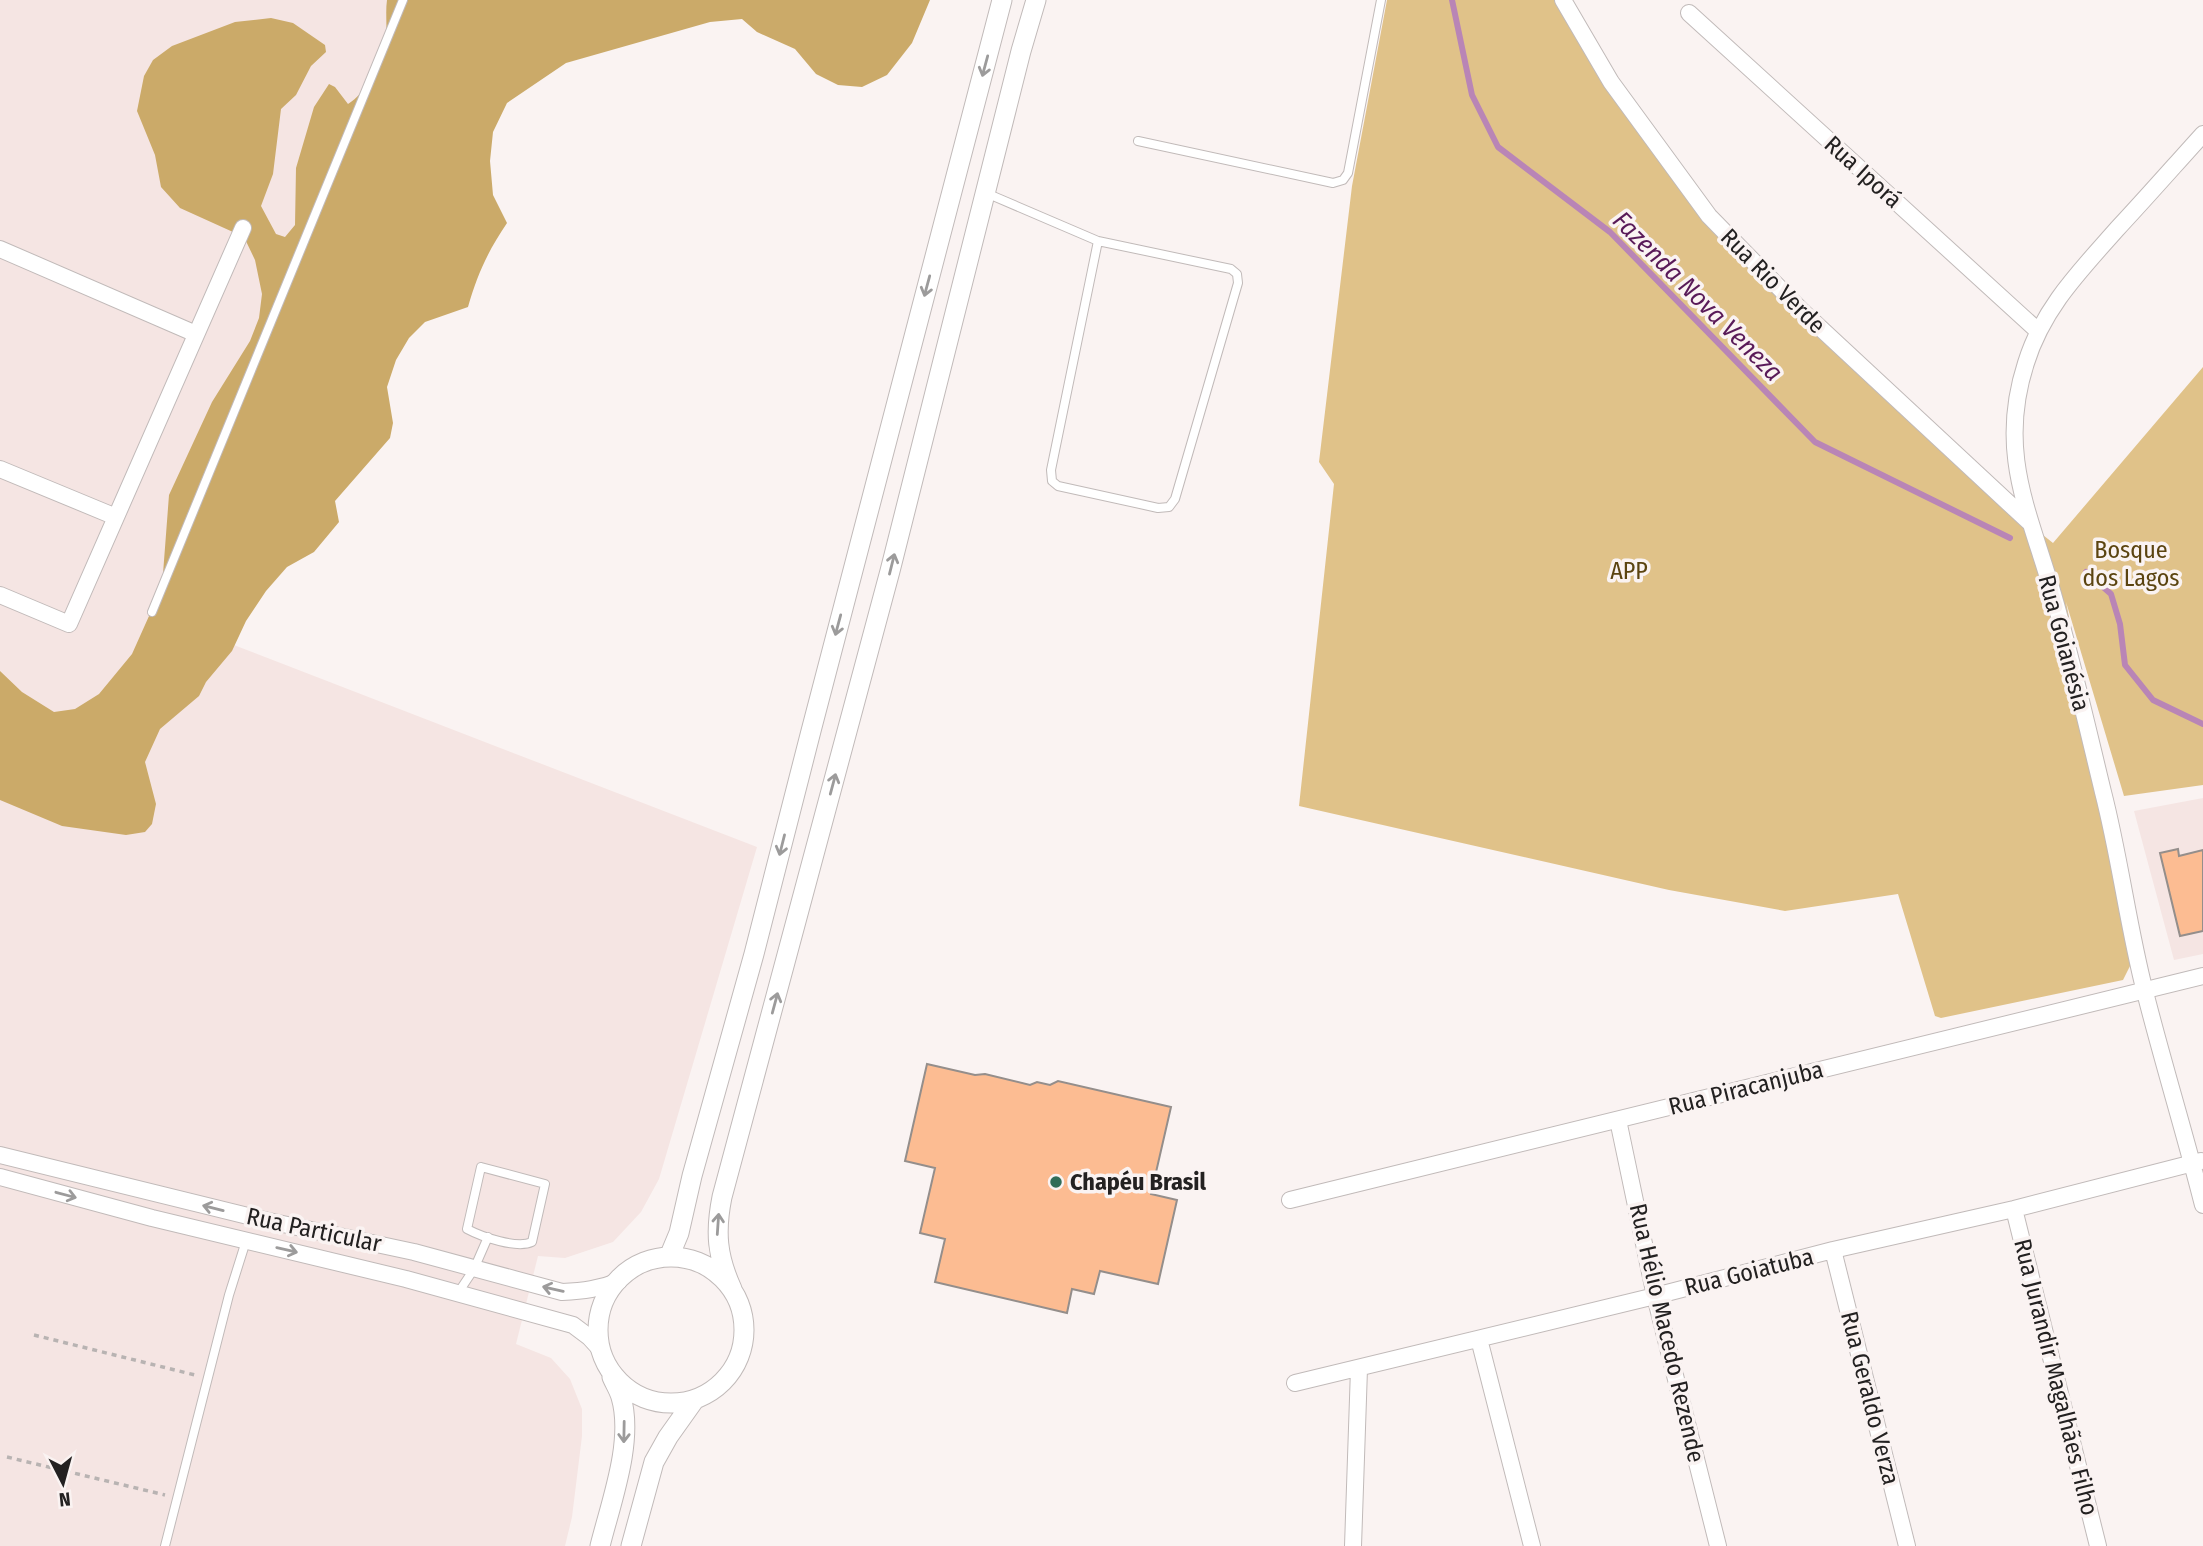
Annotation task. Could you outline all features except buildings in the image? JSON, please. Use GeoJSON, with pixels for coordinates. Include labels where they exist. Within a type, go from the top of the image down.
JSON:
{"type":"FeatureCollection","features":[{"type":"Feature","properties":{"kind":"street"},"geometry":{"type":"LineString","coordinates":[[669,1257],[685,1211],[692,1176],[754,954],[1002,0]]}},
{"type":"Feature","properties":{"kind":"street"},"geometry":{"type":"LineString","coordinates":[[604,1358],[617,1380],[630,1391],[661,1402],[678,1402],[695,1399],[720,1384],[738,1360],[743,1346],[743,1316],[722,1267],[718,1241],[722,1197],[886,585],[1036,0]]}},
{"type":"Feature","properties":{"kind":"street","name":"Rua Rio Verde"},"geometry":{"type":"LineString","coordinates":[[1563,0],[1611,82],[1709,216],[1801,310],[2029,522]]}},
{"type":"Feature","properties":{"kind":"street","name":"Rua Iporá"},"geometry":{"type":"LineString","coordinates":[[1689,13],[2038,331]]}},
{"type":"Feature","properties":{"kind":"street","name":"Rua Goianésia"},"geometry":{"type":"LineString","coordinates":[[2203,134],[2052,306],[2038,331],[2026,363],[2016,399],[2013,432],[2017,473],[2029,522],[2053,593],[2109,814],[2144,989],[2198,1162],[2203,1205]]}},
{"type":"Feature","properties":{"kind":"street"},"geometry":{"type":"LineString","coordinates":[[0,595],[69,624],[243,228]]}},
{"type":"Feature","properties":{"kind":"street"},"geometry":{"type":"LineString","coordinates":[[0,250],[196,334]]}},
{"type":"Feature","properties":{"kind":"street"},"geometry":{"type":"LineString","coordinates":[[0,469],[116,517]]}},
{"type":"Feature","properties":{"kind":"street","name":"Rua Piracanjuba"},"geometry":{"type":"LineString","coordinates":[[1290,1200],[2203,976]]}},
{"type":"Feature","properties":{"kind":"street","name":"Rua Hélio Macedo Rezende"},"geometry":{"type":"LineString","coordinates":[[1618,1120],[1656,1296],[1718,1546]]}},
{"type":"Feature","properties":{"kind":"street","name":"Rua Particular"},"geometry":{"type":"LineString","coordinates":[[4,1156],[264,1220],[414,1252],[562,1292],[586,1291],[619,1281]]}},
{"type":"Feature","properties":{"kind":"street","name":"Rua Goiatuba"},"geometry":{"type":"LineString","coordinates":[[1296,1383],[2198,1162]]}},
{"type":"Feature","properties":{"kind":"street","name":"Rua Particular"},"geometry":{"type":"LineString","coordinates":[[1,1178],[129,1216],[406,1279],[573,1325],[589,1337],[604,1358]]}},
{"type":"Feature","properties":{"kind":"street","name":"Rua Jurandir Magalhães Filho"},"geometry":{"type":"LineString","coordinates":[[2014,1209],[2098,1546]]}},
{"type":"Feature","properties":{"kind":"street","name":"Rua Geraldo Verza"},"geometry":{"type":"LineString","coordinates":[[1833,1250],[1907,1546]]}},
{"type":"Feature","properties":{"kind":"street"},"geometry":{"type":"LineString","coordinates":[[406,1279],[414,1252]]}},
{"type":"Feature","properties":{"kind":"street"},"geometry":{"type":"LineString","coordinates":[[600,1546],[624,1444],[625,1421],[621,1397],[604,1358],[597,1330],[600,1311],[607,1294],[634,1267],[651,1259],[669,1257],[688,1258],[705,1265],[720,1275],[732,1289]]}},
{"type":"Feature","properties":{"kind":"street"},"geometry":{"type":"LineString","coordinates":[[1479,1339],[1532,1546]]}},
{"type":"Feature","properties":{"kind":"street"},"geometry":{"type":"LineString","coordinates":[[1353,1546],[1359,1369]]}},
{"type":"Feature","properties":{"kind":"street"},"geometry":{"type":"LineString","coordinates":[[631,1546],[654,1462],[695,1399]]}},
{"type":"Feature","properties":{"kind":"lane"},"geometry":{"type":"LineString","coordinates":[[152,612],[403,0]]}},
{"type":"Feature","properties":{"kind":"lane"},"geometry":{"type":"LineString","coordinates":[[1138,141],[1333,183],[1343,180],[1348,173],[1381,0]]}},
{"type":"Feature","properties":{"kind":"lane"},"geometry":{"type":"LineString","coordinates":[[986,193],[1098,241],[1231,269],[1237,274],[1238,283],[1175,499],[1168,507],[1157,508],[1083,492],[1058,486],[1052,481],[1051,470],[1098,241]]}},
{"type":"Feature","properties":{"kind":"lane","name":"Rua Particular"},"geometry":{"type":"LineString","coordinates":[[1,1178],[4,1156]]}},
{"type":"Feature","properties":{"kind":"lane"},"geometry":{"type":"LineString","coordinates":[[481,1167],[545,1184],[532,1242],[524,1245],[488,1237],[469,1231],[467,1227],[481,1167]]}},
{"type":"Feature","properties":{"kind":"lane"},"geometry":{"type":"LineString","coordinates":[[458,1293],[474,1269],[488,1237]]}},
{"type":"Feature","properties":{"kind":"lane"},"geometry":{"type":"LineString","coordinates":[[165,1546],[229,1295],[246,1241]]}},
{"type":"Feature","properties":{"kind":"path"},"geometry":{"type":"LineString","coordinates":[[34,1335],[208,1378]]}},
{"type":"Feature","properties":{"kind":"path"},"geometry":{"type":"LineString","coordinates":[[7,1457],[177,1498]]}},
{"type":"Feature","properties":{"kind":"shaded area"},"geometry":{"type":"Polygon","coordinates":[[[0,0],[405,0],[156,615],[757,847],[659,1179],[641,1212],[613,1242],[565,1258],[538,1256],[516,1344],[551,1358],[570,1379],[582,1409],[582,1436],[572,1517],[565,1546],[0,1546],[0,0]]]}},
{"type":"Feature","properties":{"kind":"shaded area"},"geometry":{"type":"Polygon","coordinates":[[[387,0],[930,0],[912,43],[887,75],[862,87],[838,85],[816,74],[795,49],[757,32],[742,19],[710,22],[566,63],[507,103],[493,132],[490,161],[493,195],[507,223],[484,264],[468,307],[425,322],[409,338],[396,360],[387,387],[393,423],[390,438],[335,501],[339,522],[314,552],[287,567],[266,591],[246,621],[232,651],[206,682],[199,696],[160,729],[145,762],[156,804],[152,824],[145,832],[126,835],[62,826],[0,800],[0,671],[22,692],[54,712],[75,709],[99,694],[132,654],[162,587],[169,495],[212,402],[250,341],[259,318],[262,294],[255,260],[244,237],[180,208],[161,187],[155,155],[137,111],[144,76],[153,60],[172,46],[235,22],[271,18],[293,23],[325,45],[326,52],[311,66],[296,95],[281,109],[273,174],[261,206],[276,234],[285,237],[295,225],[296,168],[314,107],[329,84],[335,87],[348,104],[366,86],[376,70],[385,44],[387,0]]]}},
{"type":"Feature","properties":{"kind":"shaded area"},"geometry":{"type":"Polygon","coordinates":[[[2203,798],[2203,954],[2174,960],[2134,811],[2203,798]]]}},
{"type":"Feature","properties":{"kind":"green space","name":"APP"},"geometry":{"type":"Polygon","coordinates":[[[1387,0],[1560,0],[1601,81],[1702,218],[2053,543],[2203,367],[2203,785],[2124,796],[2066,602],[2108,813],[2131,964],[2123,980],[1941,1018],[1935,1016],[1898,894],[1785,911],[1669,890],[1299,806],[1334,484],[1319,462],[1352,186],[1387,0]]]}},
{"type":"Feature","properties":{"kind":"waterway","name":"Fazenda Nova Veneza"},"geometry":{"type":"LineString","coordinates":[[1452,0],[1472,95],[1498,147],[1610,232],[1815,442],[2010,538]]}},
{"type":"Feature","properties":{"kind":"waterway"},"geometry":{"type":"LineString","coordinates":[[2086,572],[2111,594],[2120,624],[2125,665],[2153,700],[2203,724]]}},
{"type":"Feature","properties":{"kind":"place","name":"Chapéu Brasil"},"geometry":{"type":"Point","coordinates":[1056,1182]}},
{"type":"Feature","properties":{"kind":"park label","name":"Bosque dos Lagos"},"geometry":{"type":"Point","coordinates":[2131,564]}}]}
